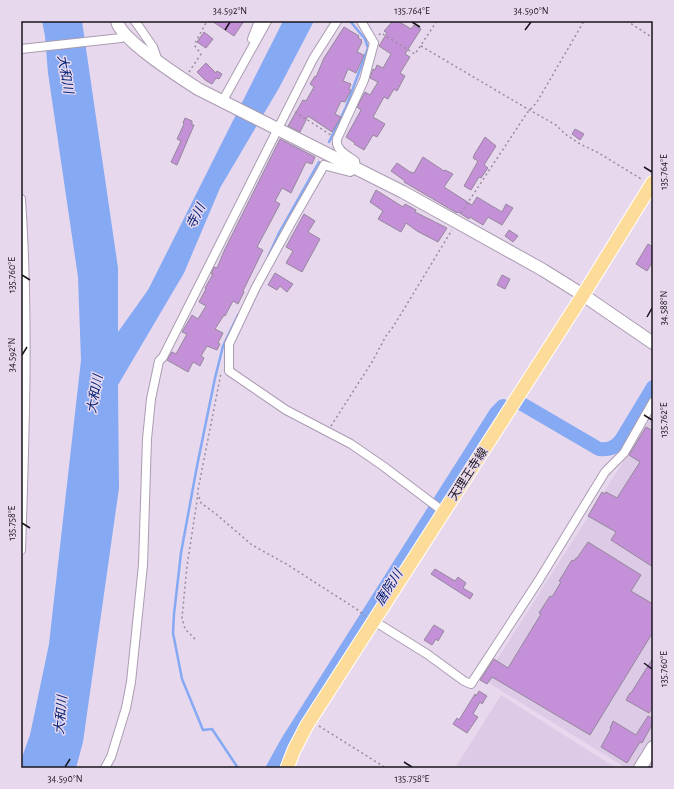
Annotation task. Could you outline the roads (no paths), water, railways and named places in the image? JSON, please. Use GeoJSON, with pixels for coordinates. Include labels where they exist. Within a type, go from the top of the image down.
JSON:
{"type":"FeatureCollection","features":[{"type":"Feature","properties":{"kind":"main road","name":"天理王寺線"},"geometry":{"type":"LineString","coordinates":[[288,768],[294,750],[311,720],[583,295],[652,183]]}},
{"type":"Feature","properties":{"kind":"street"},"geometry":{"type":"LineString","coordinates":[[117,21],[125,35],[183,80],[224,103],[404,192],[543,270],[583,295],[653,343]]}},
{"type":"Feature","properties":{"kind":"street"},"geometry":{"type":"LineString","coordinates":[[135,21],[153,47],[158,62]]}},
{"type":"Feature","properties":{"kind":"street"},"geometry":{"type":"LineString","coordinates":[[251,49],[250,43],[259,21]]}},
{"type":"Feature","properties":{"kind":"street"},"geometry":{"type":"LineString","coordinates":[[224,103],[266,21]]}},
{"type":"Feature","properties":{"kind":"street"},"geometry":{"type":"LineString","coordinates":[[105,768],[111,757],[124,715],[131,682],[144,565],[147,439],[150,405],[159,361],[163,357],[276,129],[313,59],[337,21]]}},
{"type":"Feature","properties":{"kind":"street"},"geometry":{"type":"LineString","coordinates":[[356,168],[355,161],[338,148],[336,144],[364,80],[372,54],[374,43],[361,21]]}},
{"type":"Feature","properties":{"kind":"street"},"geometry":{"type":"LineString","coordinates":[[21,49],[112,40],[125,35]]}},
{"type":"Feature","properties":{"kind":"street"},"geometry":{"type":"LineString","coordinates":[[356,168],[350,172],[327,166],[324,166],[322,169],[256,287],[229,344],[229,371],[286,410],[350,444],[383,466],[444,512]]}},
{"type":"Feature","properties":{"kind":"street"},"geometry":{"type":"LineString","coordinates":[[21,199],[26,315],[25,432],[21,550]]}},
{"type":"Feature","properties":{"kind":"street"},"geometry":{"type":"LineString","coordinates":[[374,622],[427,654],[464,681],[471,684],[539,580],[605,472],[624,453],[653,402]]}},
{"type":"Feature","properties":{"kind":"street"},"geometry":{"type":"LineString","coordinates":[[640,768],[653,747]]}},
{"type":"Feature","properties":{"kind":"water"},"geometry":{"type":"Polygon","coordinates":[[[42,21],[82,21],[118,268],[118,332],[148,290],[283,21],[314,21],[279,88],[220,188],[184,273],[118,385],[119,488],[83,742],[76,768],[21,768],[21,760],[30,735],[49,644],[81,360],[78,277],[48,73],[45,36],[42,21]]]}},
{"type":"Feature","properties":{"kind":"waterway"},"geometry":{"type":"LineString","coordinates":[[329,142],[346,107],[368,48],[365,39],[350,21]]}},
{"type":"Feature","properties":{"kind":"waterway"},"geometry":{"type":"LineString","coordinates":[[268,257],[279,233],[319,162]]}},
{"type":"Feature","properties":{"kind":"waterway"},"geometry":{"type":"LineString","coordinates":[[238,315],[223,346],[197,466],[181,553],[173,633],[182,679],[203,730],[212,729],[238,768]]}},
{"type":"Feature","properties":{"kind":"waterway","name":"唐院川"},"geometry":{"type":"LineString","coordinates":[[522,404],[599,449],[606,449],[614,447],[621,440],[653,387]]}},
{"type":"Feature","properties":{"kind":"waterway","name":"唐院川"},"geometry":{"type":"LineString","coordinates":[[273,768],[288,741],[496,413],[503,406]]}},
{"type":"Feature","properties":{"kind":"water label","name":"大和川"},"geometry":{"type":"Point","coordinates":[66,74]}},
{"type":"Feature","properties":{"kind":"water label","name":"寺川"},"geometry":{"type":"Point","coordinates":[195,216]}},
{"type":"Feature","properties":{"kind":"water label","name":"大和川"},"geometry":{"type":"Point","coordinates":[94,394]}},
{"type":"Feature","properties":{"kind":"water label","name":"大和川"},"geometry":{"type":"Point","coordinates":[60,715]}}]}
